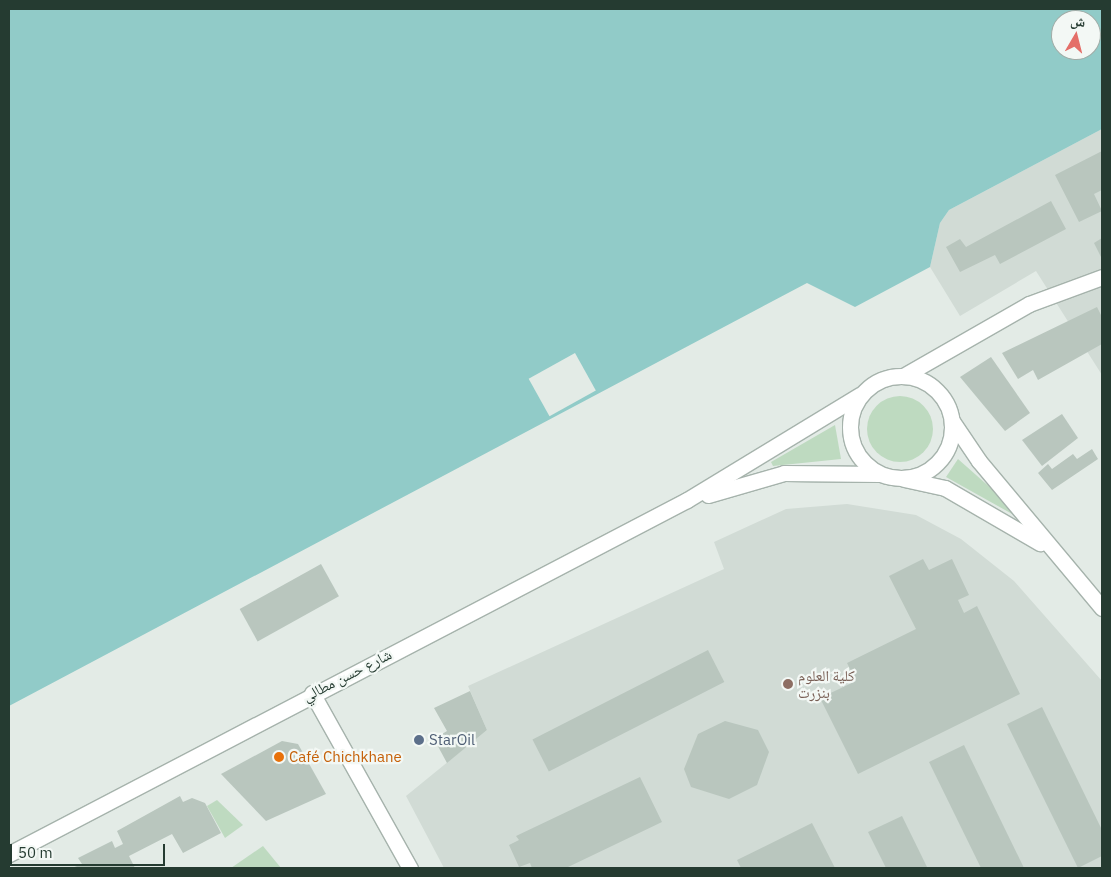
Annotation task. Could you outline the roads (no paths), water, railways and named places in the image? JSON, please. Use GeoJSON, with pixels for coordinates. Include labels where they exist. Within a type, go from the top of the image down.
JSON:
{"type":"FeatureCollection","features":[{"type":"Feature","properties":{"kind":"street"},"geometry":{"type":"LineString","coordinates":[[687,500],[860,395],[880,380],[905,375],[1029,304],[1102,277]]}},
{"type":"Feature","properties":{"kind":"street"},"geometry":{"type":"LineString","coordinates":[[905,375],[937,390],[952,421],[1052,551],[1102,608]]}},
{"type":"Feature","properties":{"kind":"street"},"geometry":{"type":"LineString","coordinates":[[860,395],[850,424],[851,440],[868,466],[888,476],[954,492],[1052,551]]}},
{"type":"Feature","properties":{"kind":"street"},"geometry":{"type":"LineString","coordinates":[[687,500],[784,473],[911,477],[938,463],[952,436],[952,421]]}},
{"type":"Feature","properties":{"kind":"street","name":"شارع حسن مطالي"},"geometry":{"type":"LineString","coordinates":[[9,854],[312,693],[687,500]]}},
{"type":"Feature","properties":{"kind":"street"},"geometry":{"type":"LineString","coordinates":[[312,693],[410,868]]}},
{"type":"Feature","properties":{"kind":"water"},"geometry":{"type":"Polygon","coordinates":[[[9,9],[1102,9],[1102,129],[949,210],[940,223],[930,267],[855,307],[807,283],[9,706],[9,9]]]}},
{"type":"Feature","properties":{"kind":"place","name":"كلية العلوم بنزرت"},"geometry":{"type":"Point","coordinates":[788,684]}},
{"type":"Feature","properties":{"kind":"place","name":"StarOil"},"geometry":{"type":"Point","coordinates":[419,740]}},
{"type":"Feature","properties":{"kind":"place","name":"Café Chichkhane"},"geometry":{"type":"Point","coordinates":[279,757]}}]}
